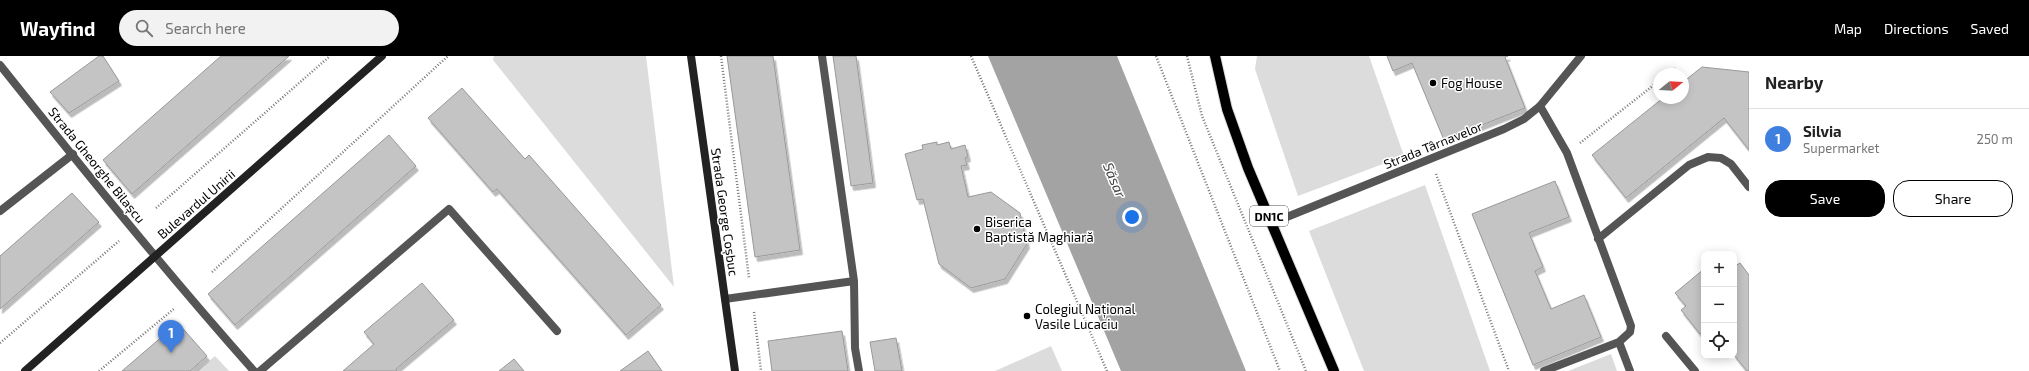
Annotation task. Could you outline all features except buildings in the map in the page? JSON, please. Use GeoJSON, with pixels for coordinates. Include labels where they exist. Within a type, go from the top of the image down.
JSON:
{"type":"FeatureCollection","features":[{"type":"Feature","properties":{"kind":"main road","name":"Strada George Coșbuc"},"geometry":{"type":"LineString","coordinates":[[691,56],[735,371]]}},
{"type":"Feature","properties":{"kind":"main road","name":"DN1C"},"geometry":{"type":"LineString","coordinates":[[1215,56],[1228,109],[1248,168],[1334,371]]}},
{"type":"Feature","properties":{"kind":"main road","name":"Bulevardul Unirii"},"geometry":{"type":"LineString","coordinates":[[26,371],[380,57]]}},
{"type":"Feature","properties":{"kind":"street"},"geometry":{"type":"LineString","coordinates":[[822,56],[854,281],[855,348],[859,371]]}},
{"type":"Feature","properties":{"kind":"street","name":"Strada Târnavelor"},"geometry":{"type":"LineString","coordinates":[[1272,223],[1504,129],[1524,119],[1540,106],[1581,56]]}},
{"type":"Feature","properties":{"kind":"street","name":"Strada Gheorghe Bilașcu"},"geometry":{"type":"LineString","coordinates":[[0,65],[187,296],[254,371]]}},
{"type":"Feature","properties":{"kind":"street"},"geometry":{"type":"LineString","coordinates":[[1540,106],[1567,153],[1598,239],[1629,318],[1630,332],[1619,342],[1544,371]]}},
{"type":"Feature","properties":{"kind":"street"},"geometry":{"type":"LineString","coordinates":[[0,211],[73,154]]}},
{"type":"Feature","properties":{"kind":"street"},"geometry":{"type":"LineString","coordinates":[[1598,239],[1689,165],[1708,157],[1721,158],[1731,164],[1749,187]]}},
{"type":"Feature","properties":{"kind":"street"},"geometry":{"type":"LineString","coordinates":[[260,371],[449,209],[557,332]]}},
{"type":"Feature","properties":{"kind":"street"},"geometry":{"type":"LineString","coordinates":[[725,299],[854,281]]}},
{"type":"Feature","properties":{"kind":"street"},"geometry":{"type":"LineString","coordinates":[[1666,336],[1695,371]]}},
{"type":"Feature","properties":{"kind":"street"},"geometry":{"type":"LineString","coordinates":[[1619,342],[1630,371]]}},
{"type":"Feature","properties":{"kind":"path"},"geometry":{"type":"LineString","coordinates":[[156,208],[330,56]]}},
{"type":"Feature","properties":{"kind":"path"},"geometry":{"type":"LineString","coordinates":[[212,272],[448,56]]}},
{"type":"Feature","properties":{"kind":"path"},"geometry":{"type":"LineString","coordinates":[[721,56],[761,371]]}},
{"type":"Feature","properties":{"kind":"path"},"geometry":{"type":"LineString","coordinates":[[971,56],[1107,371]]}},
{"type":"Feature","properties":{"kind":"path"},"geometry":{"type":"LineString","coordinates":[[1156,56],[1280,371]]}},
{"type":"Feature","properties":{"kind":"path"},"geometry":{"type":"LineString","coordinates":[[1187,56],[1188,66],[1202,116],[1306,371]]}},
{"type":"Feature","properties":{"kind":"path"},"geometry":{"type":"LineString","coordinates":[[1567,153],[1653,86]]}},
{"type":"Feature","properties":{"kind":"path"},"geometry":{"type":"LineString","coordinates":[[1431,159],[1509,371]]}},
{"type":"Feature","properties":{"kind":"path"},"geometry":{"type":"LineString","coordinates":[[0,343],[119,241]]}},
{"type":"Feature","properties":{"kind":"path"},"geometry":{"type":"LineString","coordinates":[[99,371],[175,308]]}},
{"type":"Feature","properties":{"kind":"shaded area"},"geometry":{"type":"Polygon","coordinates":[[[494,56],[646,56],[674,287],[493,60],[494,56]]]}},
{"type":"Feature","properties":{"kind":"shaded area"},"geometry":{"type":"Polygon","coordinates":[[[1257,56],[1369,56],[1404,156],[1298,196],[1255,69],[1257,56]]]}},
{"type":"Feature","properties":{"kind":"shaded area"},"geometry":{"type":"Polygon","coordinates":[[[1425,185],[1490,371],[1364,371],[1309,231],[1425,185]]]}},
{"type":"Feature","properties":{"kind":"shaded area"},"geometry":{"type":"Polygon","coordinates":[[[1051,346],[1062,371],[995,371],[1051,346]]]}},
{"type":"Feature","properties":{"kind":"shaded area"},"geometry":{"type":"Polygon","coordinates":[[[1611,354],[1617,371],[1568,371],[1611,354]]]}},
{"type":"Feature","properties":{"kind":"shaded area"},"geometry":{"type":"Polygon","coordinates":[[[215,356],[229,371],[197,371],[215,356]]]}},
{"type":"Feature","properties":{"kind":"water","name":"Săsar"},"geometry":{"type":"Polygon","coordinates":[[[988,56],[1117,56],[1246,371],[1121,371],[988,56]]]}},
{"type":"Feature","properties":{"kind":"place","name":"Fog House"},"geometry":{"type":"Point","coordinates":[1433,83]}},
{"type":"Feature","properties":{"kind":"place","name":"Biserica Baptistă Maghiară"},"geometry":{"type":"Point","coordinates":[977,229]}},
{"type":"Feature","properties":{"kind":"place","name":"Colegiul Național Vasile Lucaciu"},"geometry":{"type":"Point","coordinates":[1027,316]}},
{"type":"Feature","properties":{"kind":"place","name":"Silvia"},"geometry":{"type":"Point","coordinates":[171,353]}}]}
